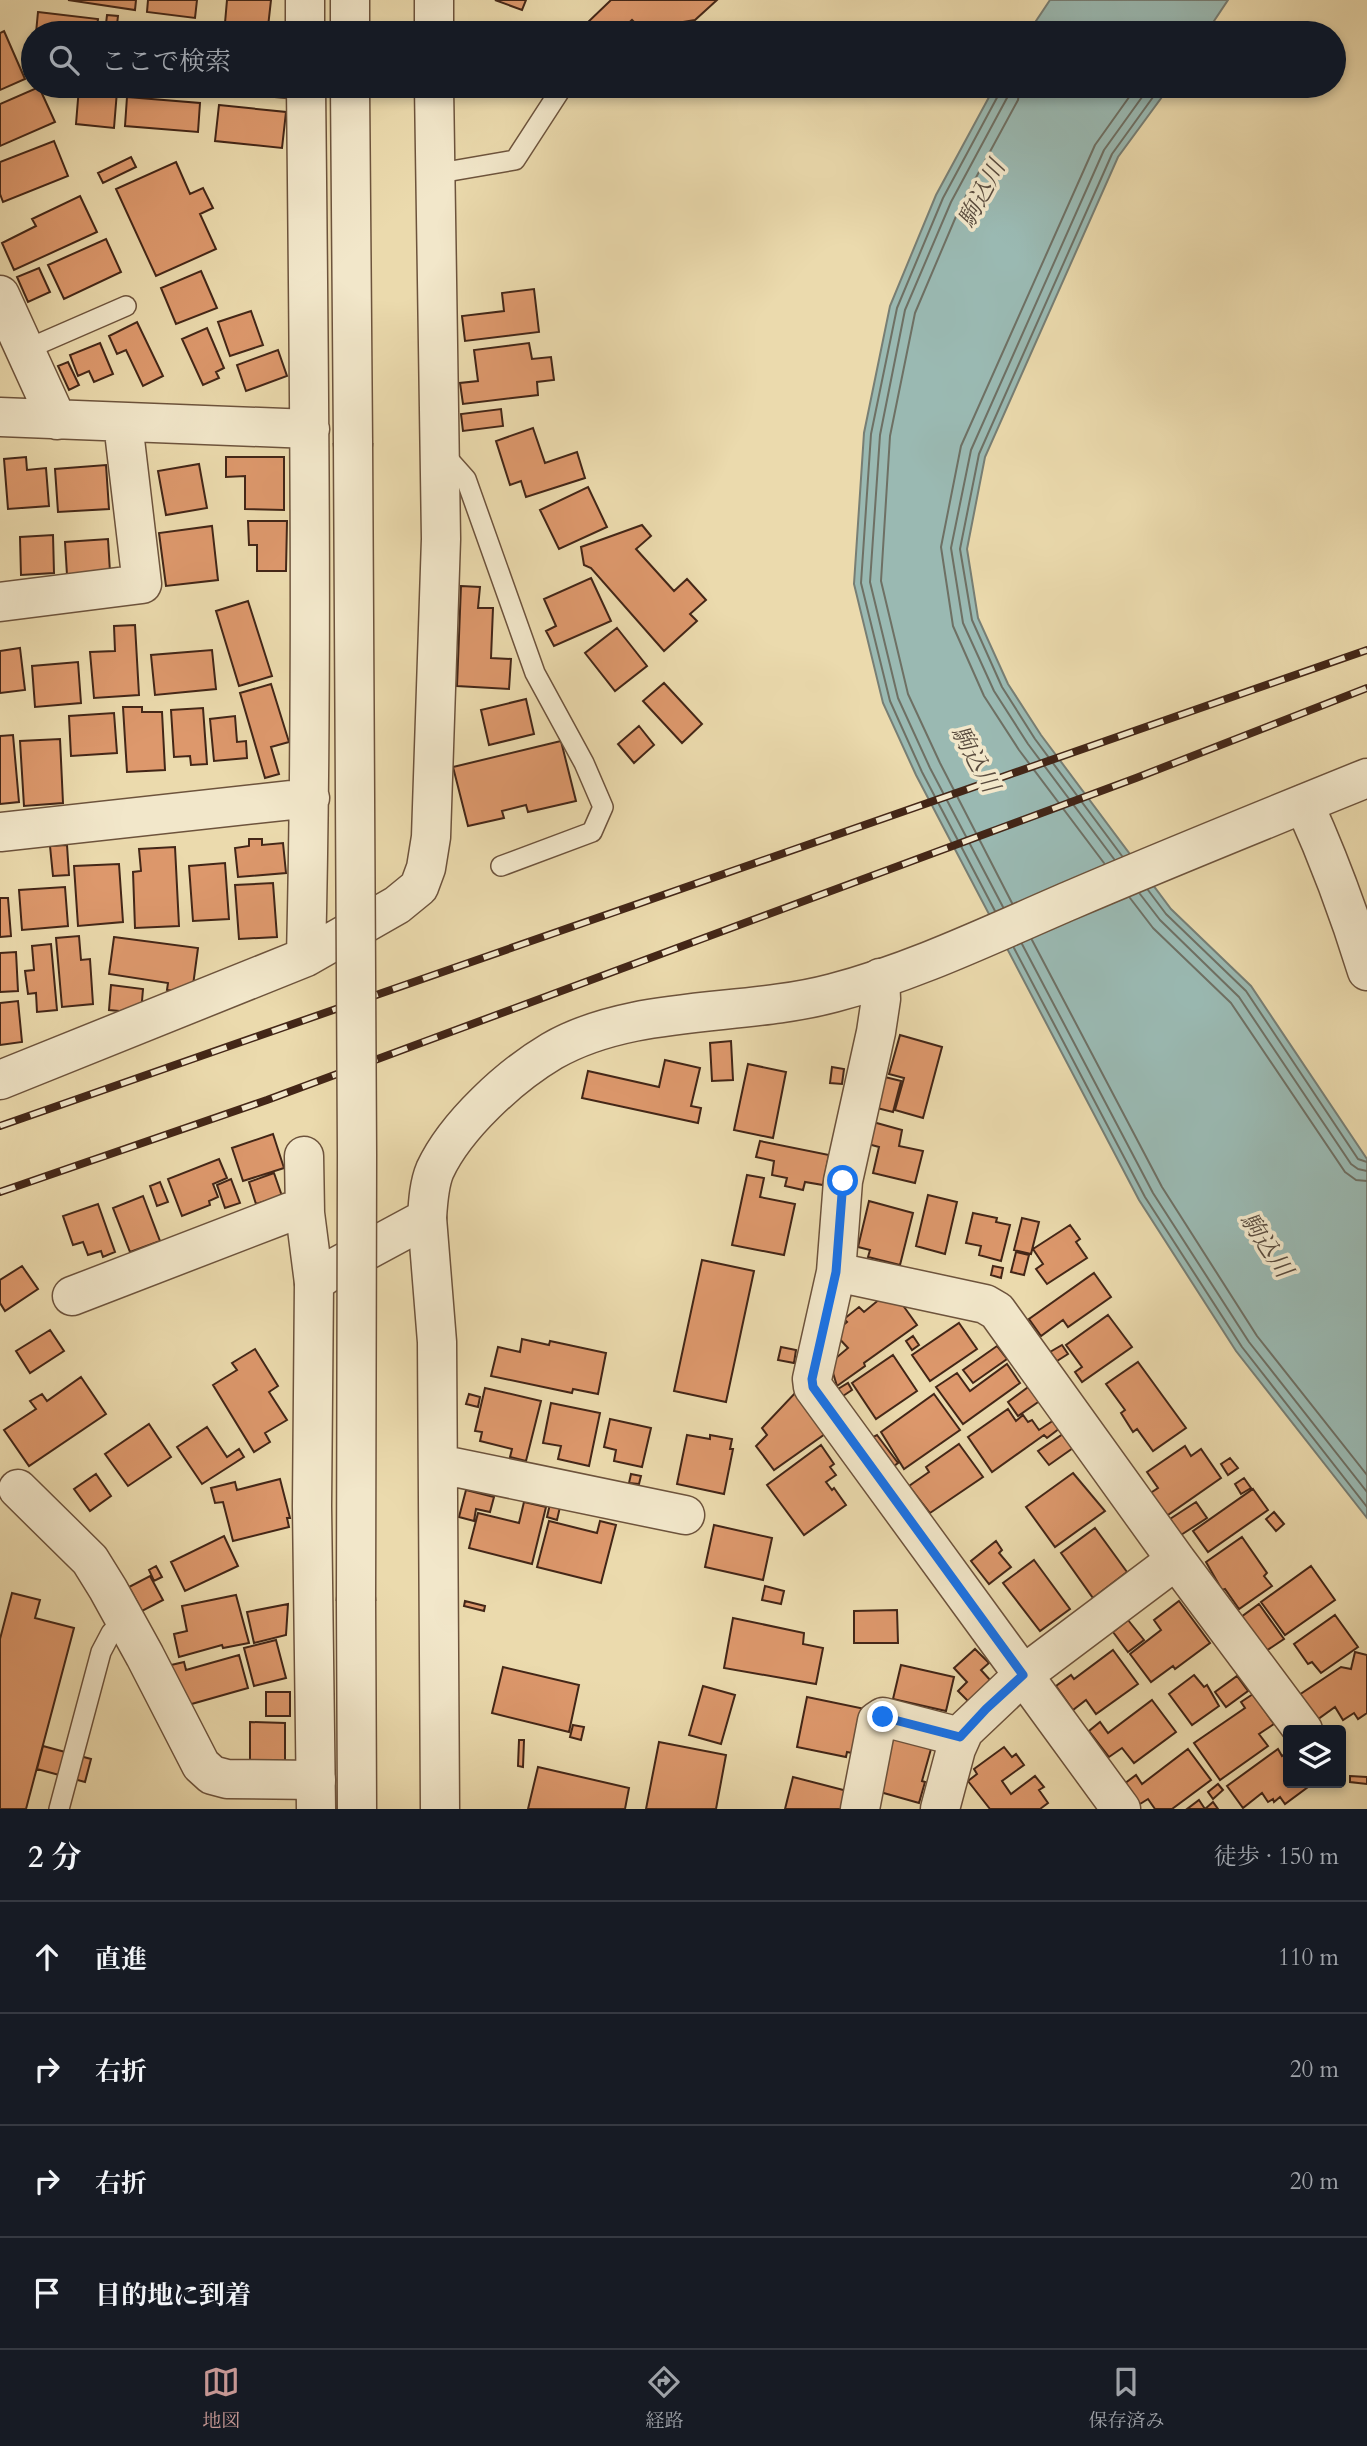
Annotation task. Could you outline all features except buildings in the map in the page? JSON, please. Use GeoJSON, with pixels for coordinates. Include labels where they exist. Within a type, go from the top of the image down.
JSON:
{"type":"FeatureCollection","features":[{"type":"Feature","properties":{"kind":"street"},"geometry":{"type":"LineString","coordinates":[[304,0],[305,21]]}},
{"type":"Feature","properties":{"kind":"street"},"geometry":{"type":"LineString","coordinates":[[350,0],[350,21]]}},
{"type":"Feature","properties":{"kind":"street"},"geometry":{"type":"LineString","coordinates":[[434,0],[434,21]]}},
{"type":"Feature","properties":{"kind":"street"},"geometry":{"type":"LineString","coordinates":[[306,98],[310,798],[306,957]]}},
{"type":"Feature","properties":{"kind":"street"},"geometry":{"type":"LineString","coordinates":[[350,98],[357,1141],[357,1809]]}},
{"type":"Feature","properties":{"kind":"street"},"geometry":{"type":"LineString","coordinates":[[0,1080],[306,957],[397,905],[419,887],[426,868],[431,837],[441,539],[434,98]]}},
{"type":"Feature","properties":{"kind":"street"},"geometry":{"type":"LineString","coordinates":[[0,295],[57,420]]}},
{"type":"Feature","properties":{"kind":"street"},"geometry":{"type":"LineString","coordinates":[[0,417],[310,429]]}},
{"type":"Feature","properties":{"kind":"street"},"geometry":{"type":"LineString","coordinates":[[0,602],[142,584],[123,422]]}},
{"type":"Feature","properties":{"kind":"street"},"geometry":{"type":"LineString","coordinates":[[440,1809],[437,1342],[427,1218],[434,1172],[454,1140],[494,1096],[551,1052],[574,1040],[606,1029],[832,993],[880,978],[1367,778]]}},
{"type":"Feature","properties":{"kind":"street"},"geometry":{"type":"LineString","coordinates":[[0,832],[310,798]]}},
{"type":"Feature","properties":{"kind":"street"},"geometry":{"type":"LineString","coordinates":[[1304,804],[1339,885],[1367,971]]}},
{"type":"Feature","properties":{"kind":"street"},"geometry":{"type":"LineString","coordinates":[[880,978],[881,999],[876,1032],[843,1181],[836,1272],[812,1379],[813,1387],[1121,1809]]}},
{"type":"Feature","properties":{"kind":"street"},"geometry":{"type":"LineString","coordinates":[[18,1489],[90,1560],[201,1765],[212,1774],[227,1779],[316,1794],[312,1479],[314,1283],[305,1213],[304,1156]]}},
{"type":"Feature","properties":{"kind":"street"},"geometry":{"type":"LineString","coordinates":[[72,1296],[290,1212],[305,1213]]}},
{"type":"Feature","properties":{"kind":"street"},"geometry":{"type":"LineString","coordinates":[[314,1283],[336,1267],[427,1218]]}},
{"type":"Feature","properties":{"kind":"street"},"geometry":{"type":"LineString","coordinates":[[836,1272],[985,1304],[997,1311],[1176,1560],[1299,1725]]}},
{"type":"Feature","properties":{"kind":"street"},"geometry":{"type":"LineString","coordinates":[[439,1464],[685,1515]]}},
{"type":"Feature","properties":{"kind":"street"},"geometry":{"type":"LineString","coordinates":[[940,1809],[960,1737],[986,1709],[1023,1675],[1176,1560]]}},
{"type":"Feature","properties":{"kind":"street"},"geometry":{"type":"LineString","coordinates":[[860,1809],[877,1721],[883,1717],[960,1737]]}},
{"type":"Feature","properties":{"kind":"lane"},"geometry":{"type":"LineString","coordinates":[[434,174],[514,160],[555,98]]}},
{"type":"Feature","properties":{"kind":"lane"},"geometry":{"type":"LineString","coordinates":[[25,350],[126,306]]}},
{"type":"Feature","properties":{"kind":"lane"},"geometry":{"type":"LineString","coordinates":[[440,449],[466,480],[535,673],[584,763],[603,807],[592,832],[501,866]]}},
{"type":"Feature","properties":{"kind":"lane"},"geometry":{"type":"LineString","coordinates":[[58,1809],[101,1652],[111,1633],[124,1619]]}},
{"type":"Feature","properties":{"kind":"water"},"geometry":{"type":"Polygon","coordinates":[[[1050,0],[1228,0],[1214,21],[1036,21],[1050,0]]]}},
{"type":"Feature","properties":{"kind":"water","name":"駒込川"},"geometry":{"type":"Polygon","coordinates":[[[989,98],[1161,98],[1118,157],[985,457],[967,549],[978,618],[1008,684],[1041,735],[1171,909],[1251,986],[1367,1159],[1367,1518],[1236,1351],[1139,1200],[916,775],[883,703],[854,584],[864,433],[890,306],[936,195],[989,98]]]}},
{"type":"Feature","properties":{"kind":"railway"},"geometry":{"type":"LineString","coordinates":[[0,1126],[1367,650]]}},
{"type":"Feature","properties":{"kind":"railway"},"geometry":{"type":"LineString","coordinates":[[0,1192],[267,1100],[1136,778],[1367,688]]}},
{"type":"Feature","properties":{"kind":"route"},"geometry":{"type":"LineString","coordinates":[[843,1181],[836,1272],[812,1379],[813,1387],[1023,1675],[960,1737],[883,1717]]}}]}
